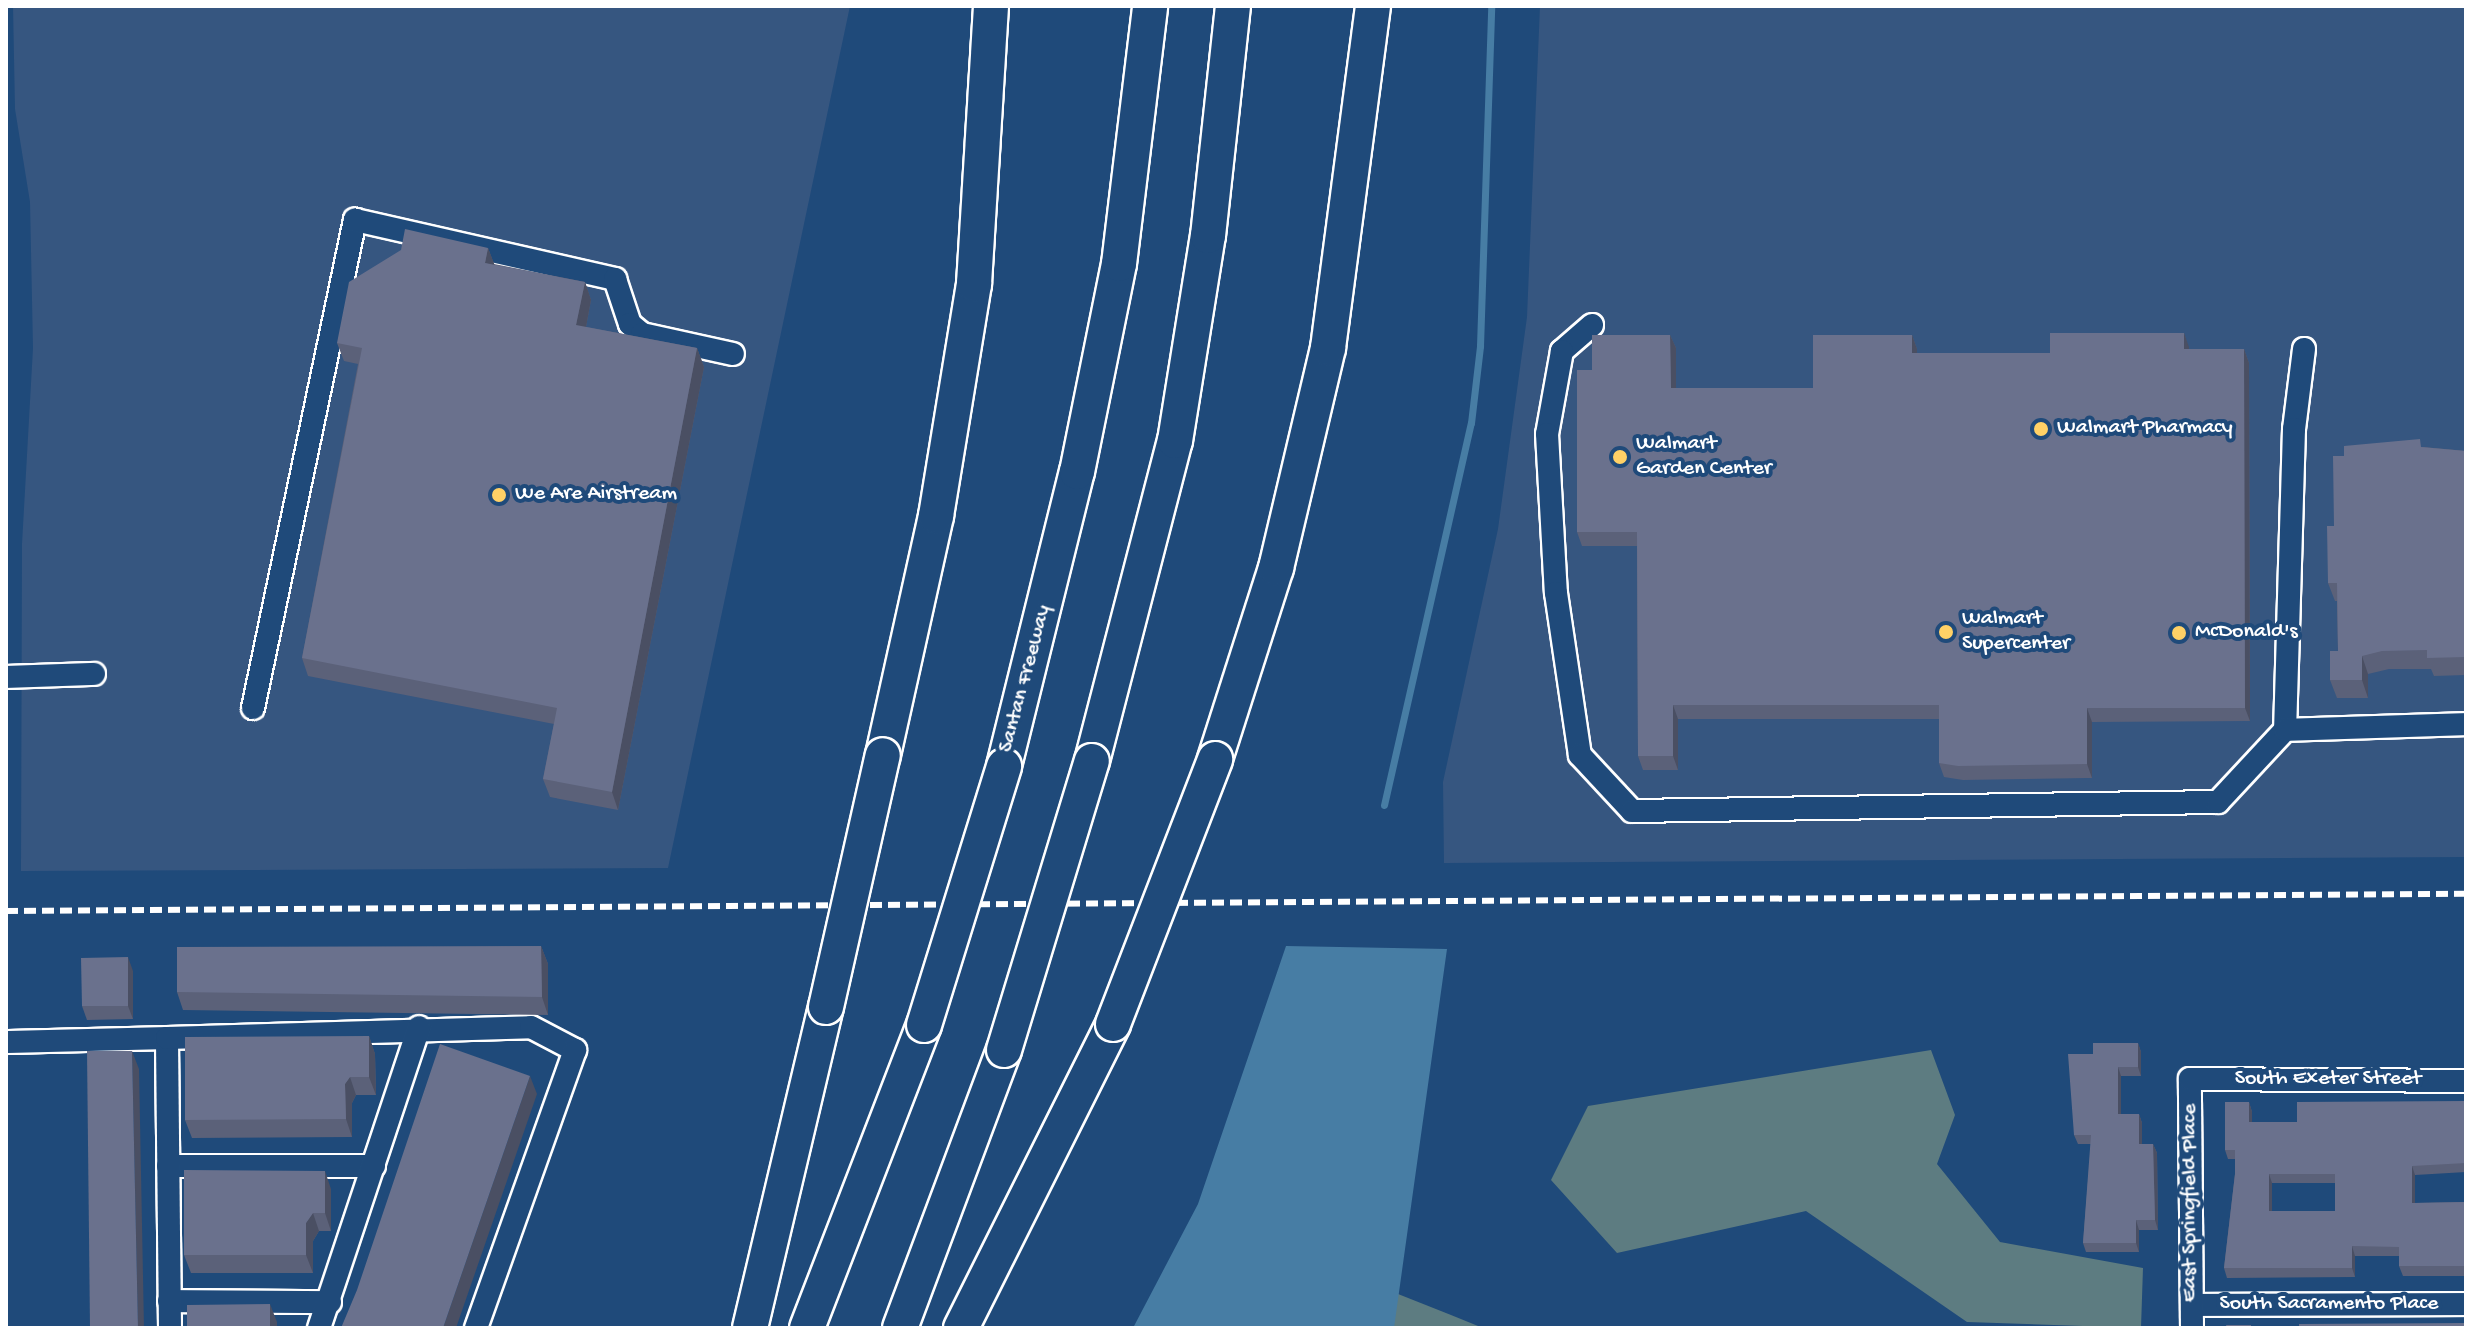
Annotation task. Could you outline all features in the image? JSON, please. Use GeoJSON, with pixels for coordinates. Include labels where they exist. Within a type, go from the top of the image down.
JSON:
{"type":"FeatureCollection","features":[{"type":"Feature","properties":{"kind":"highway"},"geometry":{"type":"LineString","coordinates":[[750,1328],[826,1007],[936,516],[974,284],[991,6]]}},
{"type":"Feature","properties":{"kind":"highway","name":"Santan Freeway"},"geometry":{"type":"LineString","coordinates":[[807,1328],[924,1025],[1004,766],[1077,472],[1119,264],[1150,6]]}},
{"type":"Feature","properties":{"kind":"highway"},"geometry":{"type":"LineString","coordinates":[[900,1328],[1004,1050],[1092,761],[1175,441],[1208,236],[1233,6]]}},
{"type":"Feature","properties":{"kind":"highway"},"geometry":{"type":"LineString","coordinates":[[961,1328],[1113,1024],[1215,759],[1276,568],[1328,348],[1357,169],[1373,6]]}},
{"type":"Feature","properties":{"kind":"street"},"geometry":{"type":"LineString","coordinates":[[253,708],[355,220],[615,279],[630,324],[642,334],[733,354]]}},
{"type":"Feature","properties":{"kind":"street"},"geometry":{"type":"LineString","coordinates":[[1592,325],[1562,351],[1547,434],[1556,593],[1580,755],[1632,811],[2218,802],[2285,730],[2294,429],[2304,349]]}},
{"type":"Feature","properties":{"kind":"street"},"geometry":{"type":"LineString","coordinates":[[6,677],[94,674]]}},
{"type":"Feature","properties":{"kind":"street"},"geometry":{"type":"LineString","coordinates":[[2285,730],[2466,724]]}},
{"type":"Feature","properties":{"kind":"street"},"geometry":{"type":"LineString","coordinates":[[319,1328],[419,1027]]}},
{"type":"Feature","properties":{"kind":"street"},"geometry":{"type":"LineString","coordinates":[[6,1042],[419,1027],[531,1027],[575,1050],[476,1328]]}},
{"type":"Feature","properties":{"kind":"street"},"geometry":{"type":"LineString","coordinates":[[167,1038],[170,1328]]}},
{"type":"Feature","properties":{"kind":"street","name":"South Exeter Street"},"geometry":{"type":"LineString","coordinates":[[2190,1079],[2466,1081]]}},
{"type":"Feature","properties":{"kind":"street","name":"East Springfield Place"},"geometry":{"type":"LineString","coordinates":[[2190,1079],[2192,1328]]}},
{"type":"Feature","properties":{"kind":"street"},"geometry":{"type":"LineString","coordinates":[[168,1166],[374,1166]]}},
{"type":"Feature","properties":{"kind":"street"},"geometry":{"type":"LineString","coordinates":[[169,1301],[330,1302]]}},
{"type":"Feature","properties":{"kind":"street","name":"South Sacramento Place"},"geometry":{"type":"LineString","coordinates":[[2192,1305],[2466,1304]]}},
{"type":"Feature","properties":{"kind":"shaded area"},"geometry":{"type":"Polygon","coordinates":[[[13,6],[850,6],[668,868],[21,871],[22,544],[33,348],[30,202],[15,109],[13,6]]]}},
{"type":"Feature","properties":{"kind":"shaded area"},"geometry":{"type":"Polygon","coordinates":[[[1540,6],[2466,6],[2466,857],[1444,863],[1443,782],[1498,529],[1527,317],[1540,6]]]}},
{"type":"Feature","properties":{"kind":"shaded area"},"geometry":{"type":"Polygon","coordinates":[[[1286,946],[1447,949],[1394,1328],[1133,1328],[1198,1204],[1286,946]]]}},
{"type":"Feature","properties":{"kind":"green space"},"geometry":{"type":"Polygon","coordinates":[[[1931,1050],[1955,1115],[1937,1164],[2000,1242],[2143,1268],[2141,1328],[1967,1322],[1806,1211],[1617,1253],[1551,1180],[1588,1106],[1931,1050]]]}},
{"type":"Feature","properties":{"kind":"green space"},"geometry":{"type":"Polygon","coordinates":[[[1393,1292],[1451,1315],[1483,1328],[1394,1328],[1393,1292]]]}},
{"type":"Feature","properties":{"kind":"building"},"geometry":{"type":"Polygon","coordinates":[[[405,229],[488,248],[485,263],[585,282],[576,325],[697,348],[612,792],[543,779],[557,708],[302,658],[362,348],[337,343],[349,282],[401,250],[405,229]]]}},
{"type":"Feature","properties":{"kind":"building","name":"Walmart Supercenter"},"geometry":{"type":"Polygon","coordinates":[[[2050,333],[2184,333],[2184,349],[2244,349],[2245,708],[2087,708],[2087,764],[1958,766],[1939,763],[1939,705],[1673,705],[1673,756],[1638,756],[1637,532],[1577,532],[1577,370],[1592,370],[1592,335],[1670,335],[1671,388],[1813,388],[1813,335],[1912,335],[1912,353],[2050,353],[2050,333]]]}},
{"type":"Feature","properties":{"kind":"building"},"geometry":{"type":"Polygon","coordinates":[[[2420,439],[2421,447],[2466,451],[2466,657],[2427,658],[2427,650],[2382,651],[2362,656],[2362,680],[2330,680],[2330,651],[2338,651],[2337,583],[2328,583],[2327,526],[2334,526],[2333,456],[2344,456],[2344,446],[2420,439]]]}},
{"type":"Feature","properties":{"kind":"building"},"geometry":{"type":"Polygon","coordinates":[[[541,946],[542,997],[177,992],[177,947],[541,946]]]}},
{"type":"Feature","properties":{"kind":"building"},"geometry":{"type":"Polygon","coordinates":[[[128,957],[128,1006],[82,1006],[81,958],[128,957]]]}},
{"type":"Feature","properties":{"kind":"building"},"geometry":{"type":"Polygon","coordinates":[[[369,1036],[369,1077],[350,1077],[345,1084],[346,1119],[185,1120],[185,1037],[369,1036]]]}},
{"type":"Feature","properties":{"kind":"building"},"geometry":{"type":"Polygon","coordinates":[[[2093,1043],[2138,1043],[2138,1067],[2118,1067],[2118,1114],[2139,1114],[2139,1144],[2153,1144],[2155,1220],[2136,1220],[2136,1243],[2083,1243],[2091,1135],[2074,1135],[2068,1054],[2093,1054],[2093,1043]]]}},
{"type":"Feature","properties":{"kind":"building"},"geometry":{"type":"Polygon","coordinates":[[[440,1044],[530,1076],[443,1328],[341,1328],[357,1290],[440,1044]]]}},
{"type":"Feature","properties":{"kind":"building"},"geometry":{"type":"Polygon","coordinates":[[[87,1051],[132,1051],[138,1328],[90,1328],[87,1051]]]}},
{"type":"Feature","properties":{"kind":"building"},"geometry":{"type":"Polygon","coordinates":[[[2466,1101],[2466,1163],[2412,1166],[2412,1203],[2466,1202],[2466,1266],[2399,1266],[2399,1247],[2352,1246],[2352,1268],[2224,1268],[2235,1174],[2235,1150],[2225,1150],[2225,1102],[2249,1102],[2249,1122],[2297,1122],[2297,1102],[2466,1101]],[[2269,1174],[2269,1211],[2335,1211],[2335,1174],[2269,1174]]]}},
{"type":"Feature","properties":{"kind":"building"},"geometry":{"type":"Polygon","coordinates":[[[184,1170],[325,1171],[325,1213],[313,1213],[306,1223],[306,1255],[184,1255],[184,1170]]]}},
{"type":"Feature","properties":{"kind":"building"},"geometry":{"type":"Polygon","coordinates":[[[270,1304],[270,1328],[187,1328],[187,1305],[270,1304]]]}},
{"type":"Feature","properties":{"kind":"building"},"geometry":{"type":"Polygon","coordinates":[[[2466,1323],[2466,1328],[2299,1328],[2299,1324],[2466,1323]]]}},
{"type":"Feature","properties":{"kind":"building"},"geometry":{"type":"Polygon","coordinates":[[[2226,1325],[2251,1325],[2251,1328],[2227,1328],[2226,1325]]]}},
{"type":"Feature","properties":{"kind":"waterway"},"geometry":{"type":"LineString","coordinates":[[1384,805],[1471,423],[1480,346],[1491,6]]}},
{"type":"Feature","properties":{"kind":"railway"},"geometry":{"type":"LineString","coordinates":[[6,911],[2466,894]]}},
{"type":"Feature","properties":{"kind":"place","name":"Walmart Pharmacy"},"geometry":{"type":"Point","coordinates":[2041,429]}},
{"type":"Feature","properties":{"kind":"place","name":"Walmart Garden Center"},"geometry":{"type":"Point","coordinates":[1620,457]}},
{"type":"Feature","properties":{"kind":"place","name":"We Are Airstream"},"geometry":{"type":"Point","coordinates":[499,495]}},
{"type":"Feature","properties":{"kind":"place","name":"Walmart Supercenter"},"geometry":{"type":"Point","coordinates":[1946,632]}},
{"type":"Feature","properties":{"kind":"place","name":"McDonald's"},"geometry":{"type":"Point","coordinates":[2179,633]}}]}
